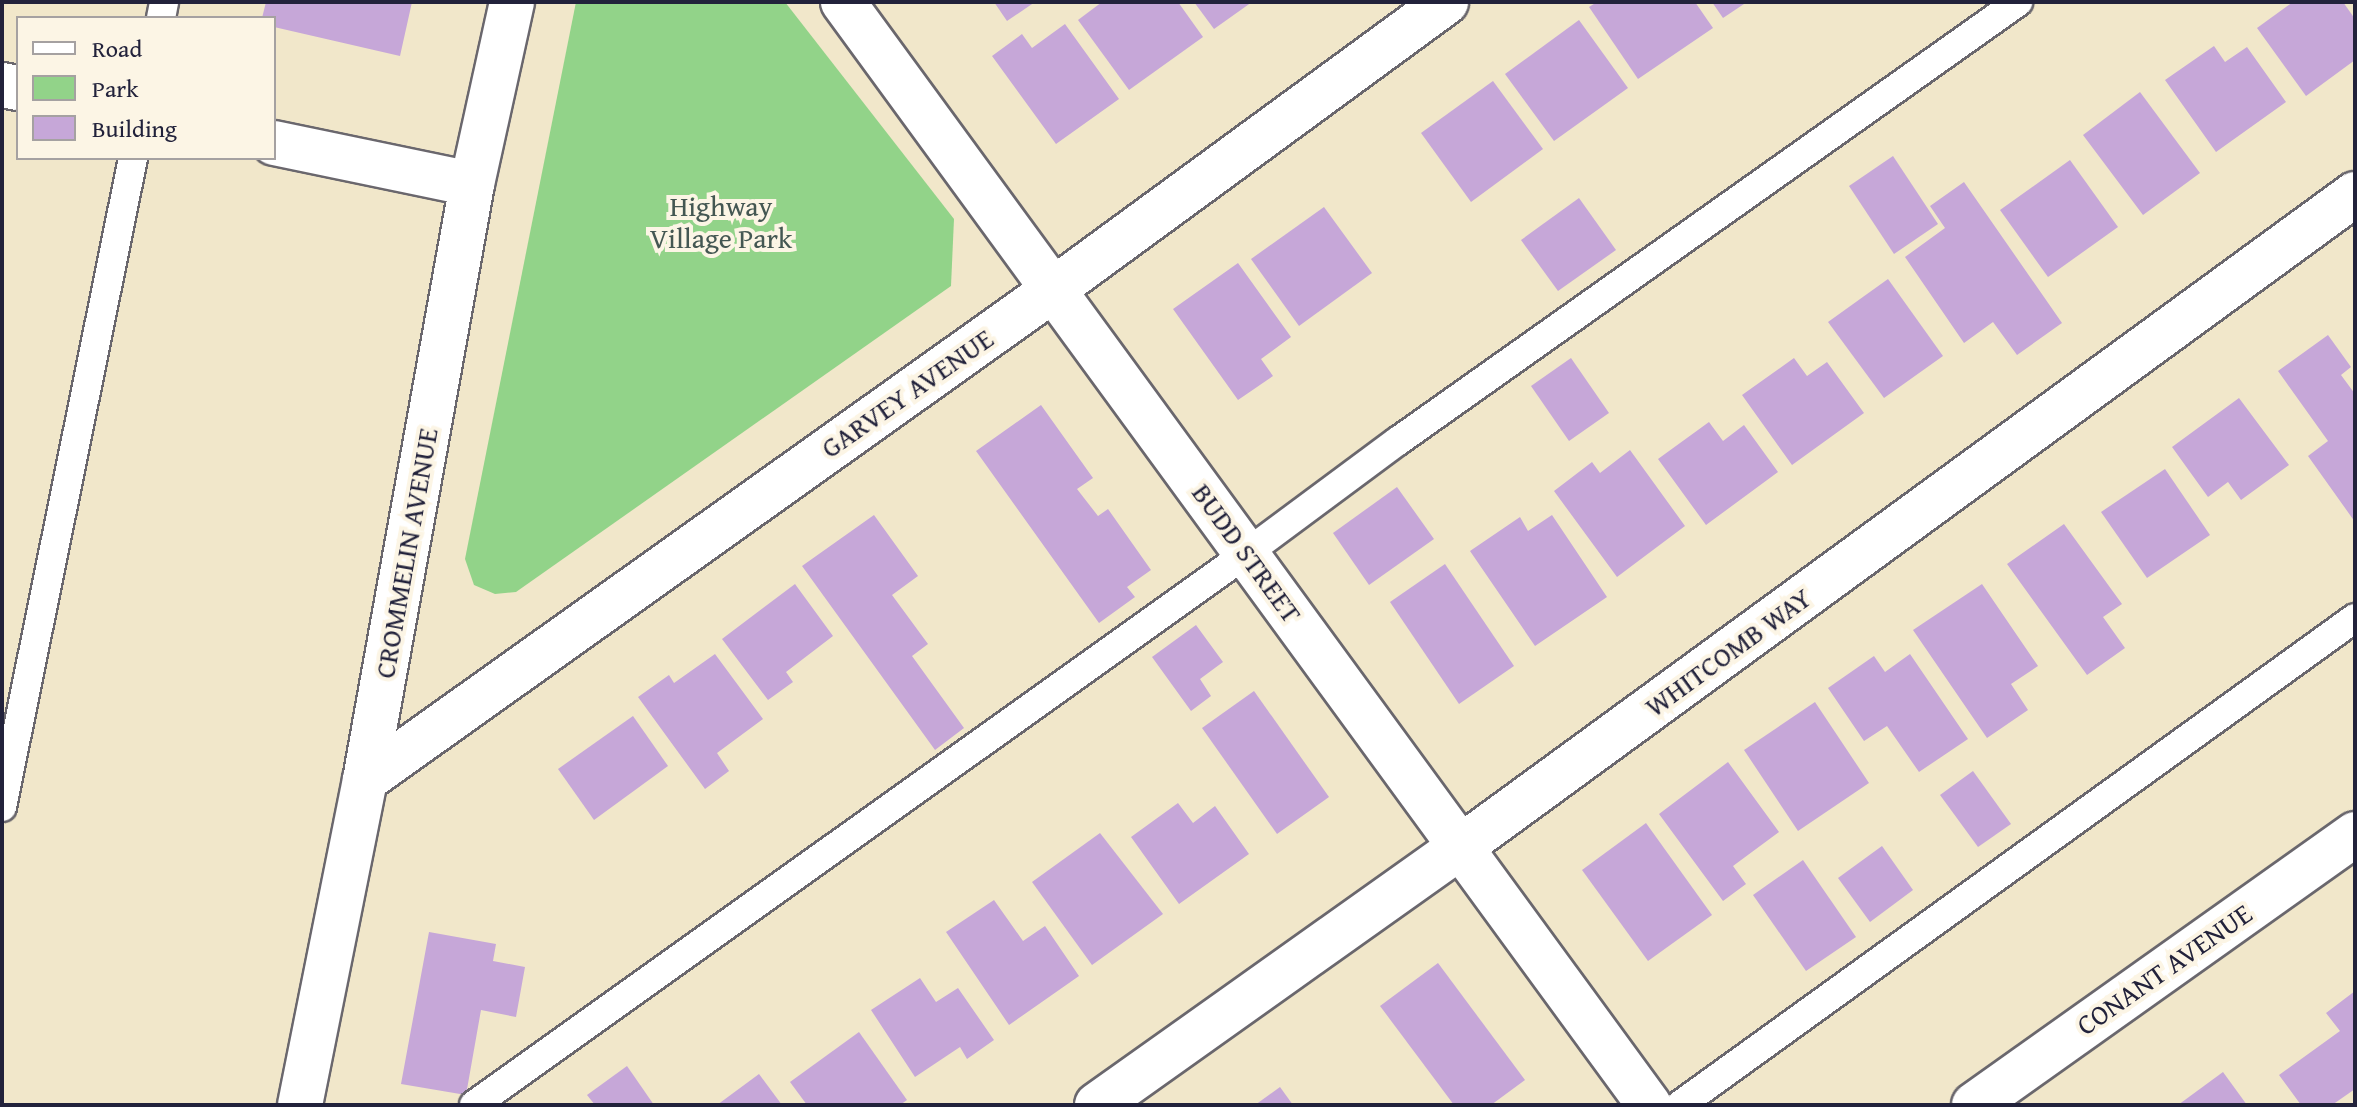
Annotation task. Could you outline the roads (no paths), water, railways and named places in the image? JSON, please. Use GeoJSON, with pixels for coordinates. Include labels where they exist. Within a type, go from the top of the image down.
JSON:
{"type":"FeatureCollection","features":[{"type":"Feature","properties":{"kind":"street","name":"CROMMELIN AVENUE"},"geometry":{"type":"LineString","coordinates":[[300,1105],[365,780],[472,184],[512,2]]}},
{"type":"Feature","properties":{"kind":"street","name":"BUDD STREET"},"geometry":{"type":"LineString","coordinates":[[843,2],[1649,1105]]}},
{"type":"Feature","properties":{"kind":"street","name":"GARVEY AVENUE"},"geometry":{"type":"LineString","coordinates":[[365,780],[1054,289],[1446,2]]}},
{"type":"Feature","properties":{"kind":"street"},"geometry":{"type":"LineString","coordinates":[[276,143],[472,184]]}},
{"type":"Feature","properties":{"kind":"street","name":"WHITCOMB WAY"},"geometry":{"type":"LineString","coordinates":[[1097,1105],[1462,846],[2355,194]]}},
{"type":"Feature","properties":{"kind":"street","name":"CONANT AVENUE"},"geometry":{"type":"LineString","coordinates":[[1974,1105],[2355,834]]}},
{"type":"Feature","properties":{"kind":"lane"},"geometry":{"type":"LineString","coordinates":[[474,1105],[1247,553],[1398,441],[2018,2]]}},
{"type":"Feature","properties":{"kind":"lane"},"geometry":{"type":"LineString","coordinates":[[2,807],[133,160]]}},
{"type":"Feature","properties":{"kind":"lane"},"geometry":{"type":"LineString","coordinates":[[1680,1105],[2355,618]]}},
{"type":"Feature","properties":{"kind":"park label","name":"Highway Village Park"},"geometry":{"type":"Point","coordinates":[721,222]}}]}
